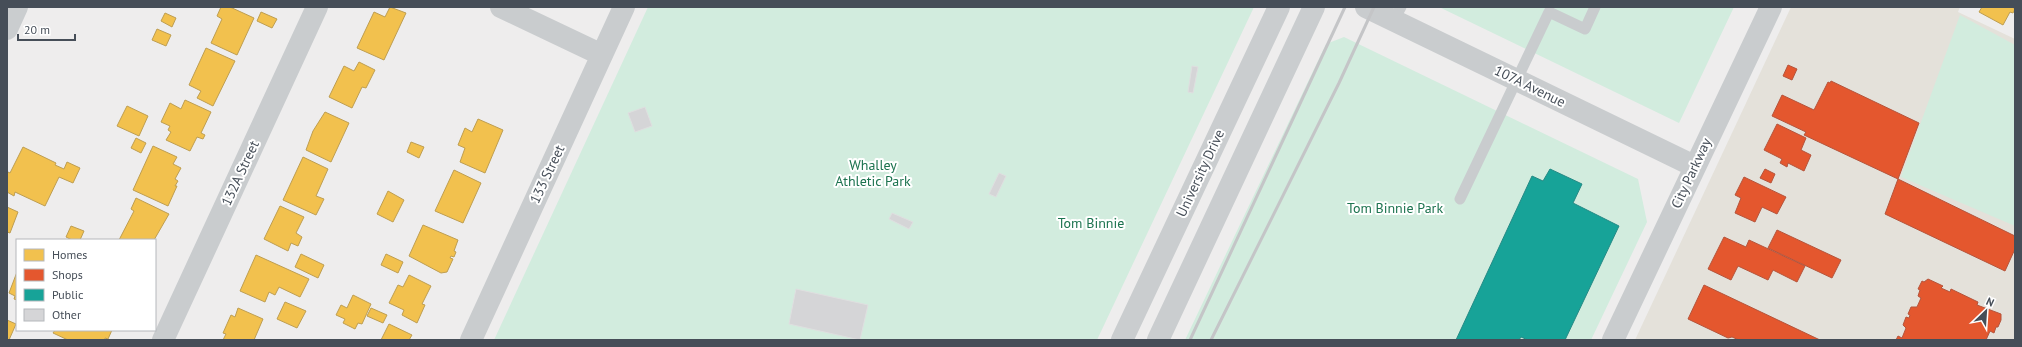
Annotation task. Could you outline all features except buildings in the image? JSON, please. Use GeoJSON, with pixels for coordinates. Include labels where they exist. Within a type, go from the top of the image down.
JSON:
{"type":"FeatureCollection","features":[{"type":"Feature","properties":{"kind":"main road"},"geometry":{"type":"LineString","coordinates":[[7,29],[17,7]]}},
{"type":"Feature","properties":{"kind":"main road","name":"University Drive"},"geometry":{"type":"LineString","coordinates":[[1122,340],[1279,7]]}},
{"type":"Feature","properties":{"kind":"main road"},"geometry":{"type":"LineString","coordinates":[[1158,340],[1314,7]]}},
{"type":"Feature","properties":{"kind":"street","name":"132A Street"},"geometry":{"type":"LineString","coordinates":[[163,340],[317,7]]}},
{"type":"Feature","properties":{"kind":"street"},"geometry":{"type":"LineString","coordinates":[[501,7],[602,55]]}},
{"type":"Feature","properties":{"kind":"street","name":"133 Street"},"geometry":{"type":"LineString","coordinates":[[471,340],[624,7]]}},
{"type":"Feature","properties":{"kind":"street","name":"107A Avenue"},"geometry":{"type":"LineString","coordinates":[[1366,7],[1398,14],[1517,80],[1694,166]]}},
{"type":"Feature","properties":{"kind":"street","name":"City Parkway"},"geometry":{"type":"LineString","coordinates":[[1613,340],[1694,166],[1771,7]]}},
{"type":"Feature","properties":{"kind":"lane"},"geometry":{"type":"LineString","coordinates":[[1460,199],[1517,80],[1548,10],[1585,29],[1595,7]]}},
{"type":"Feature","properties":{"kind":"shaded area"},"geometry":{"type":"Polygon","coordinates":[[[1791,7],[1960,7],[1958,12],[2015,39],[2015,340],[1635,340],[1791,7]]]}},
{"type":"Feature","properties":{"kind":"green space","name":"Whalley Athletic Park"},"geometry":{"type":"Polygon","coordinates":[[[648,7],[1254,7],[1097,340],[494,340],[648,7]]]}},
{"type":"Feature","properties":{"kind":"green space"},"geometry":{"type":"Polygon","coordinates":[[[1439,7],[1734,7],[1679,123],[1439,7]]]}},
{"type":"Feature","properties":{"kind":"green space"},"geometry":{"type":"Polygon","coordinates":[[[1960,15],[2015,45],[2015,226],[1901,177],[1960,15]]]}},
{"type":"Feature","properties":{"kind":"green space","name":"Tom Binnie Park"},"geometry":{"type":"Polygon","coordinates":[[[1344,37],[1638,179],[1647,222],[1591,340],[1185,340],[1326,44],[1344,37]]]}},
{"type":"Feature","properties":{"kind":"railway"},"geometry":{"type":"LineString","coordinates":[[1190,340],[1345,7]]}},
{"type":"Feature","properties":{"kind":"railway"},"geometry":{"type":"LineString","coordinates":[[1211,340],[1339,83],[1374,7]]}},
{"type":"Feature","properties":{"kind":"park label","name":"Tom Binnie"},"geometry":{"type":"Point","coordinates":[1091,223]}}]}
